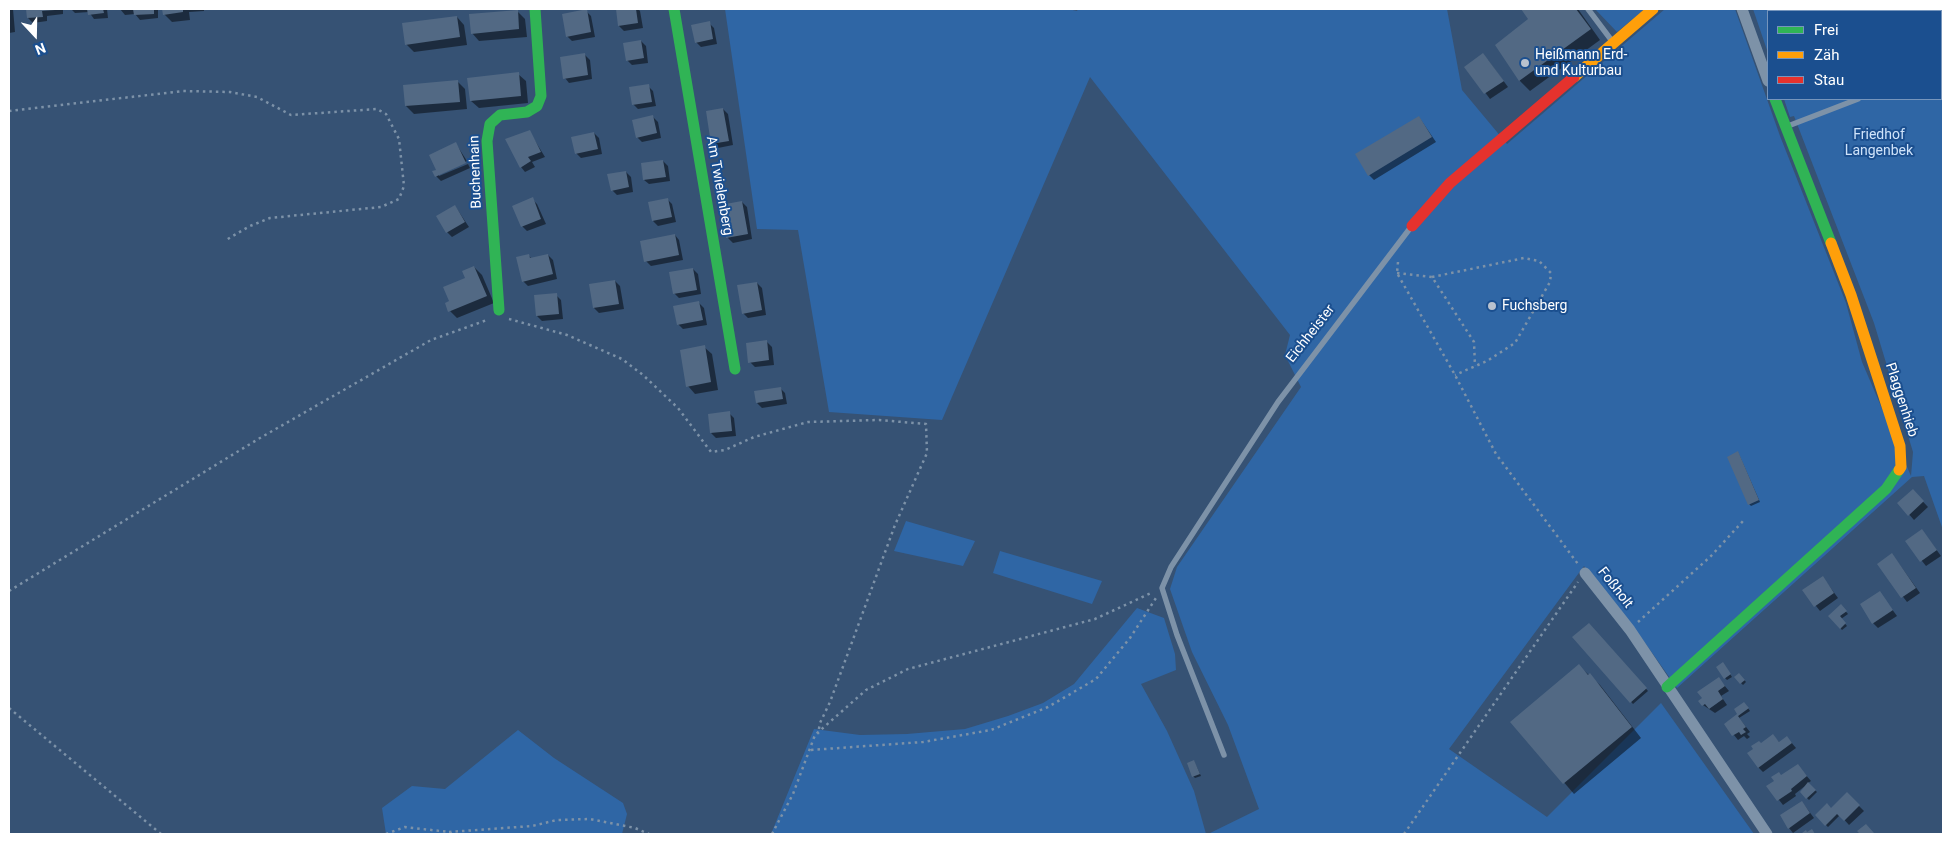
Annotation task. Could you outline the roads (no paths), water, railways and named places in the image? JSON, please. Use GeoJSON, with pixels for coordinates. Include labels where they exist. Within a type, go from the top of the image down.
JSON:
{"type":"FeatureCollection","features":[{"type":"Feature","properties":{"kind":"street","name":"Buchenhain"},"geometry":{"type":"LineString","coordinates":[[499,313],[487,141],[490,124],[500,115],[527,112],[537,106],[542,96],[535,9]]}},
{"type":"Feature","properties":{"kind":"street","name":"Am Twielenberg"},"geometry":{"type":"LineString","coordinates":[[674,9],[734,368]]}},
{"type":"Feature","properties":{"kind":"street","name":"Eichheister"},"geometry":{"type":"LineString","coordinates":[[1412,226],[1450,183],[1653,9]]}},
{"type":"Feature","properties":{"kind":"street"},"geometry":{"type":"LineString","coordinates":[[1742,9],[1767,78]]}},
{"type":"Feature","properties":{"kind":"street","name":"Plaggenhieb"},"geometry":{"type":"LineString","coordinates":[[1667,687],[1886,489],[1901,467],[1900,446],[1851,295],[1775,100]]}},
{"type":"Feature","properties":{"kind":"street","name":"Foßholt"},"geometry":{"type":"LineString","coordinates":[[1585,573],[1630,630],[1768,834]]}},
{"type":"Feature","properties":{"kind":"lane"},"geometry":{"type":"LineString","coordinates":[[1588,9],[1613,43]]}},
{"type":"Feature","properties":{"kind":"lane"},"geometry":{"type":"LineString","coordinates":[[1785,127],[1855,100]]}},
{"type":"Feature","properties":{"kind":"lane","name":"Eichheister"},"geometry":{"type":"LineString","coordinates":[[1224,755],[1177,635],[1162,588],[1171,567],[1278,402],[1412,226]]}},
{"type":"Feature","properties":{"kind":"place","name":"Heißmann Erd- und Kulturbau"},"geometry":{"type":"Point","coordinates":[1525,63]}},
{"type":"Feature","properties":{"kind":"place","name":"Fuchsberg"},"geometry":{"type":"Point","coordinates":[1492,306]}},
{"type":"Feature","properties":{"kind":"park label","name":"Friedhof Langenbek"},"geometry":{"type":"Point","coordinates":[1879,144]}}]}
